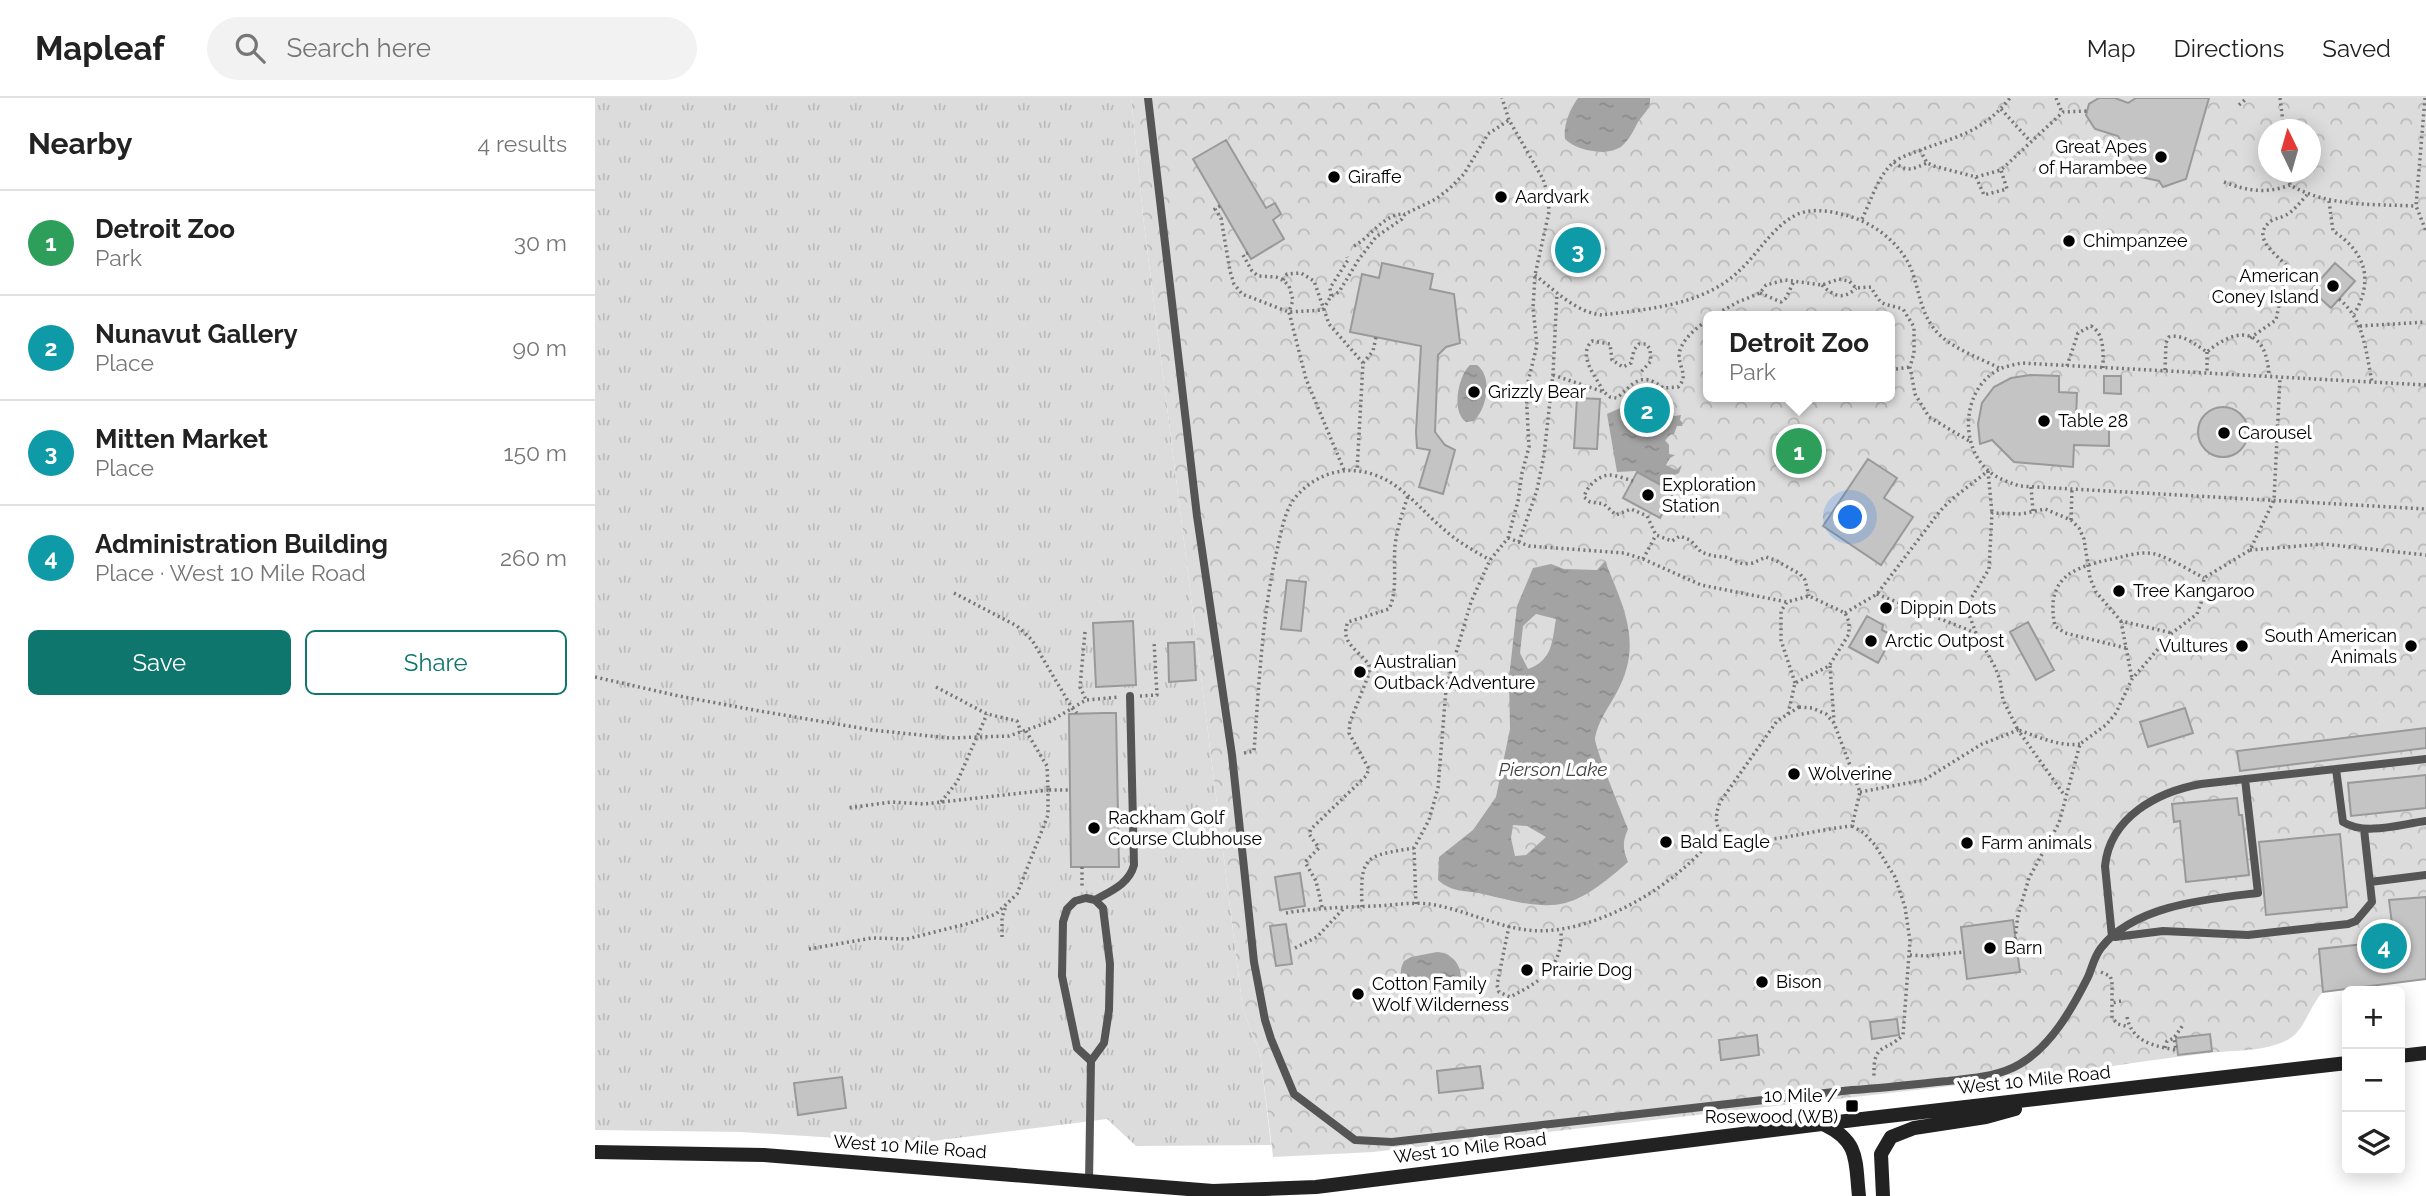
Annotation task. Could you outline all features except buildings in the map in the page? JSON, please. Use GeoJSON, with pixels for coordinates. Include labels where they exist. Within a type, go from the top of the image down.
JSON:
{"type":"FeatureCollection","features":[{"type":"Feature","properties":{"kind":"main road"},"geometry":{"type":"LineString","coordinates":[[2405,1055],[2426,1053]]}},
{"type":"Feature","properties":{"kind":"main road","name":"West 10 Mile Road"},"geometry":{"type":"LineString","coordinates":[[595,1152],[764,1155],[1213,1191],[1316,1187],[2342,1064]]}},
{"type":"Feature","properties":{"kind":"main road"},"geometry":{"type":"LineString","coordinates":[[1883,1196],[1882,1148],[1896,1133],[1986,1117],[2058,1097]]}},
{"type":"Feature","properties":{"kind":"main road"},"geometry":{"type":"LineString","coordinates":[[1823,1124],[1839,1132],[1850,1143],[1859,1196]]}},
{"type":"Feature","properties":{"kind":"lane"},"geometry":{"type":"LineString","coordinates":[[1147,98],[1197,516],[1232,755],[1254,962],[1271,1039],[1294,1094],[1355,1140],[1392,1142],[1996,1074],[2018,1065],[2038,1051],[2054,1032],[2100,950],[2112,937],[2141,919],[2166,909],[2257,893],[2245,779]]}},
{"type":"Feature","properties":{"kind":"lane"},"geometry":{"type":"LineString","coordinates":[[1091,1061],[1077,1048],[1062,976],[1063,922],[1067,909],[1075,901],[1091,899],[1125,882],[1134,865],[1130,696]]}},
{"type":"Feature","properties":{"kind":"lane"},"geometry":{"type":"LineString","coordinates":[[2112,937],[2106,855],[2114,835],[2134,812],[2160,795],[2191,786],[2426,759]]}},
{"type":"Feature","properties":{"kind":"lane"},"geometry":{"type":"LineString","coordinates":[[2336,769],[2343,822],[2351,827],[2364,829],[2426,821]]}},
{"type":"Feature","properties":{"kind":"lane"},"geometry":{"type":"LineString","coordinates":[[2112,937],[2163,931],[2248,935],[2356,921],[2372,902],[2364,829]]}},
{"type":"Feature","properties":{"kind":"lane"},"geometry":{"type":"LineString","coordinates":[[2369,881],[2426,875]]}},
{"type":"Feature","properties":{"kind":"lane"},"geometry":{"type":"LineString","coordinates":[[1089,1182],[1091,1061],[1104,1043],[1109,1010],[1110,964],[1103,908],[1091,899]]}},
{"type":"Feature","properties":{"kind":"path"},"geometry":{"type":"LineString","coordinates":[[1416,904],[1414,848],[1429,820],[1439,788],[1446,689],[1471,602],[1490,560],[1508,538],[1529,447],[1527,390],[1537,345],[1533,308],[1535,275],[1549,212],[1548,195],[1509,120],[1502,98]]}},
{"type":"Feature","properties":{"kind":"path"},"geometry":{"type":"LineString","coordinates":[[1862,219],[1884,172],[1894,162],[1976,129],[1990,121],[2010,98]]}},
{"type":"Feature","properties":{"kind":"path"},"geometry":{"type":"LineString","coordinates":[[2056,98],[2063,112]]}},
{"type":"Feature","properties":{"kind":"path"},"geometry":{"type":"LineString","coordinates":[[2239,105],[2247,98]]}},
{"type":"Feature","properties":{"kind":"path"},"geometry":{"type":"LineString","coordinates":[[2280,98],[2283,119]]}},
{"type":"Feature","properties":{"kind":"path"},"geometry":{"type":"LineString","coordinates":[[2425,98],[2416,206],[2426,231]]}},
{"type":"Feature","properties":{"kind":"path"},"geometry":{"type":"LineString","coordinates":[[2001,109],[2031,141]]}},
{"type":"Feature","properties":{"kind":"path"},"geometry":{"type":"LineString","coordinates":[[1894,162],[1902,169],[1910,171],[1927,163],[1976,177],[2001,170],[2063,112],[2088,111]]}},
{"type":"Feature","properties":{"kind":"path"},"geometry":{"type":"LineString","coordinates":[[1354,246],[1383,223],[1436,199],[1450,188],[1464,174],[1488,134],[1509,120]]}},
{"type":"Feature","properties":{"kind":"path"},"geometry":{"type":"LineString","coordinates":[[1920,150],[1927,163]]}},
{"type":"Feature","properties":{"kind":"path"},"geometry":{"type":"LineString","coordinates":[[1976,177],[1984,195],[2007,189],[2001,170]]}},
{"type":"Feature","properties":{"kind":"path"},"geometry":{"type":"LineString","coordinates":[[2224,182],[2257,192],[2278,190],[2290,185]]}},
{"type":"Feature","properties":{"kind":"path"},"geometry":{"type":"LineString","coordinates":[[2290,185],[2307,195],[2329,201],[2416,206]]}},
{"type":"Feature","properties":{"kind":"path"},"geometry":{"type":"LineString","coordinates":[[2250,338],[2276,320],[2287,265],[2263,242],[2263,229],[2270,222],[2285,216],[2307,195]]}},
{"type":"Feature","properties":{"kind":"path"},"geometry":{"type":"LineString","coordinates":[[2329,201],[2333,231],[2354,247],[2365,269],[2363,300],[2354,314]]}},
{"type":"Feature","properties":{"kind":"path"},"geometry":{"type":"LineString","coordinates":[[1220,206],[1215,209],[1220,218],[1234,284],[1242,294],[1289,312],[1323,310]]}},
{"type":"Feature","properties":{"kind":"path"},"geometry":{"type":"LineString","coordinates":[[1535,275],[1557,293],[1593,314],[1668,305],[1719,285],[1740,271],[1785,221],[1802,213],[1834,212],[1862,219],[1888,237],[1911,268],[1925,313],[1935,329],[1945,340],[1999,369]]}},
{"type":"Feature","properties":{"kind":"path"},"geometry":{"type":"LineString","coordinates":[[1323,310],[1331,296],[1339,292],[1376,237],[1405,214]]}},
{"type":"Feature","properties":{"kind":"path"},"geometry":{"type":"LineString","coordinates":[[1248,253],[1243,256],[1258,276],[1276,277],[1289,286],[1293,300],[1289,312],[1305,379],[1344,470]]}},
{"type":"Feature","properties":{"kind":"path"},"geometry":{"type":"LineString","coordinates":[[1331,296],[1330,288],[1348,260],[1347,257]]}},
{"type":"Feature","properties":{"kind":"path"},"geometry":{"type":"LineString","coordinates":[[1283,280],[1287,274],[1301,273],[1314,281],[1333,330],[1363,363]]}},
{"type":"Feature","properties":{"kind":"path"},"geometry":{"type":"LineString","coordinates":[[1722,311],[1760,293],[1766,285],[1785,280],[1822,285],[1839,279],[1849,281],[1856,288]]}},
{"type":"Feature","properties":{"kind":"path"},"geometry":{"type":"LineString","coordinates":[[1760,293],[1780,302],[1786,298],[1794,281]]}},
{"type":"Feature","properties":{"kind":"path"},"geometry":{"type":"LineString","coordinates":[[1822,285],[1838,297],[1849,295],[1856,288],[1871,287],[1881,303],[1903,309],[1914,327],[1914,354],[1910,367],[1915,394],[1929,417],[1971,442]]}},
{"type":"Feature","properties":{"kind":"path"},"geometry":{"type":"LineString","coordinates":[[1519,542],[1537,490],[1543,455],[1553,374],[1557,293]]}},
{"type":"Feature","properties":{"kind":"path"},"geometry":{"type":"LineString","coordinates":[[2339,299],[2354,314],[2360,326],[2372,382]]}},
{"type":"Feature","properties":{"kind":"path"},"geometry":{"type":"LineString","coordinates":[[2360,326],[2426,322]]}},
{"type":"Feature","properties":{"kind":"path"},"geometry":{"type":"LineString","coordinates":[[1553,374],[1617,398],[1632,383],[1646,380],[1663,388],[1678,387],[1684,377],[1679,358],[1680,350],[1689,336],[1703,324]]}},
{"type":"Feature","properties":{"kind":"path"},"geometry":{"type":"LineString","coordinates":[[2067,366],[2078,333],[2091,326],[2099,332],[2103,368]]}},
{"type":"Feature","properties":{"kind":"path"},"geometry":{"type":"LineString","coordinates":[[2165,371],[2166,343],[2169,337],[2175,335],[2185,338],[2207,352]]}},
{"type":"Feature","properties":{"kind":"path"},"geometry":{"type":"LineString","coordinates":[[2207,352],[2233,335],[2244,335],[2264,347],[2268,357],[2269,376]]}},
{"type":"Feature","properties":{"kind":"path"},"geometry":{"type":"LineString","coordinates":[[1357,471],[1363,363],[1373,351],[1376,337]]}},
{"type":"Feature","properties":{"kind":"path"},"geometry":{"type":"LineString","coordinates":[[1604,392],[1585,356],[1586,347],[1592,341],[1610,344],[1612,360],[1623,367],[1632,363],[1634,350],[1639,344],[1646,344],[1650,349],[1651,360],[1640,373]]}},
{"type":"Feature","properties":{"kind":"path"},"geometry":{"type":"LineString","coordinates":[[2207,352],[2207,373]]}},
{"type":"Feature","properties":{"kind":"path"},"geometry":{"type":"LineString","coordinates":[[2066,797],[2018,730],[2003,699],[1995,667],[1968,612],[1970,600],[1989,569],[1991,513],[1988,471],[1971,442],[1967,420],[1972,400],[1983,382],[1999,369],[2021,363],[2426,384]]}},
{"type":"Feature","properties":{"kind":"path"},"geometry":{"type":"LineString","coordinates":[[1896,369],[1910,367]]}},
{"type":"Feature","properties":{"kind":"path"},"geometry":{"type":"LineString","coordinates":[[2250,550],[2274,500],[2280,377]]}},
{"type":"Feature","properties":{"kind":"path"},"geometry":{"type":"LineString","coordinates":[[1232,755],[1254,751],[1270,579],[1283,522],[1293,501],[1308,485],[1324,475],[1344,470],[1373,474],[1389,481],[1446,531],[1490,560]]}},
{"type":"Feature","properties":{"kind":"path"},"geometry":{"type":"LineString","coordinates":[[1988,471],[2019,486],[2426,509]]}},
{"type":"Feature","properties":{"kind":"path"},"geometry":{"type":"LineString","coordinates":[[1845,613],[1877,594],[1940,511],[1988,471]]}},
{"type":"Feature","properties":{"kind":"path"},"geometry":{"type":"LineString","coordinates":[[1633,481],[1608,475],[1593,483],[1586,490],[1584,497],[1590,502],[1604,504],[1616,515],[1631,509],[1647,516],[1656,535],[1672,541],[1680,536],[1690,540],[1700,552],[1743,564],[1766,557],[1775,560],[1800,574],[1805,580],[1809,596]]}},
{"type":"Feature","properties":{"kind":"path"},"geometry":{"type":"LineString","coordinates":[[2031,487],[2033,511]]}},
{"type":"Feature","properties":{"kind":"path"},"geometry":{"type":"LineString","coordinates":[[2071,520],[2072,489]]}},
{"type":"Feature","properties":{"kind":"path"},"geometry":{"type":"LineString","coordinates":[[1322,907],[1316,881],[1305,862],[1319,848],[1309,834],[1366,776],[1369,769],[1349,733],[1350,722],[1369,674],[1369,665],[1348,644],[1345,631],[1348,622],[1389,609],[1394,590],[1395,543],[1408,496]]}},
{"type":"Feature","properties":{"kind":"path"},"geometry":{"type":"LineString","coordinates":[[1991,513],[2009,515],[2045,509],[2071,520],[2079,527],[2096,592],[2121,621],[2132,679]]}},
{"type":"Feature","properties":{"kind":"path"},"geometry":{"type":"LineString","coordinates":[[1643,559],[1656,535]]}},
{"type":"Feature","properties":{"kind":"path"},"geometry":{"type":"LineString","coordinates":[[1508,538],[1528,546],[1624,554],[1643,559],[1701,585],[1787,602],[1809,596],[1845,613],[1849,622],[1849,634],[1829,666],[1795,683]]}},
{"type":"Feature","properties":{"kind":"path"},"geometry":{"type":"LineString","coordinates":[[2204,578],[2250,550],[2323,544],[2426,555]]}},
{"type":"Feature","properties":{"kind":"path"},"geometry":{"type":"LineString","coordinates":[[2126,648],[2065,633],[2055,625],[2053,604],[2057,588],[2072,570],[2087,564],[2154,553],[2204,578]]}},
{"type":"Feature","properties":{"kind":"path"},"geometry":{"type":"LineString","coordinates":[[1860,792],[1924,780],[1982,744],[2018,730],[2068,745],[2080,744],[2092,737],[2116,713],[2132,679],[2172,633],[2197,614],[2204,578]]}},
{"type":"Feature","properties":{"kind":"path"},"geometry":{"type":"LineString","coordinates":[[954,593],[1017,626],[1032,640],[1077,713]]}},
{"type":"Feature","properties":{"kind":"path"},"geometry":{"type":"LineString","coordinates":[[1877,594],[1976,633]]}},
{"type":"Feature","properties":{"kind":"path"},"geometry":{"type":"LineString","coordinates":[[1787,602],[1780,611],[1781,640],[1795,683],[1789,714]]}},
{"type":"Feature","properties":{"kind":"path"},"geometry":{"type":"LineString","coordinates":[[2121,621],[2172,633]]}},
{"type":"Feature","properties":{"kind":"path"},"geometry":{"type":"LineString","coordinates":[[1085,632],[1080,687],[1086,701]]}},
{"type":"Feature","properties":{"kind":"path"},"geometry":{"type":"LineString","coordinates":[[595,677],[691,699],[872,730],[950,738],[1009,736],[1049,722],[1095,698],[1157,695],[1154,641]]}},
{"type":"Feature","properties":{"kind":"path"},"geometry":{"type":"LineString","coordinates":[[1829,666],[1834,723],[1860,792],[1852,826]]}},
{"type":"Feature","properties":{"kind":"path"},"geometry":{"type":"LineString","coordinates":[[809,949],[872,938],[907,939],[970,923],[996,914],[1017,894],[1048,815],[1047,766],[1017,721],[987,714],[936,687]]}},
{"type":"Feature","properties":{"kind":"path"},"geometry":{"type":"LineString","coordinates":[[1834,723],[1826,714],[1812,708],[1800,707],[1777,721],[1720,802],[1715,816],[1718,831],[1727,840],[1738,841],[1852,826],[1864,832],[1895,877],[1909,922],[1910,955],[1903,1035],[1882,1047],[1876,1054],[1875,1088]]}},
{"type":"Feature","properties":{"kind":"path"},"geometry":{"type":"LineString","coordinates":[[941,802],[957,782],[987,714]]}},
{"type":"Feature","properties":{"kind":"path"},"geometry":{"type":"LineString","coordinates":[[2015,939],[2019,912],[2029,878],[2056,831],[2080,744]]}},
{"type":"Feature","properties":{"kind":"path"},"geometry":{"type":"LineString","coordinates":[[848,808],[892,802],[941,802],[1070,790]]}},
{"type":"Feature","properties":{"kind":"path"},"geometry":{"type":"LineString","coordinates":[[1286,913],[1322,907],[1416,904],[1441,907],[1509,926],[1561,930],[1625,909],[1698,855],[1718,831]]}},
{"type":"Feature","properties":{"kind":"path"},"geometry":{"type":"LineString","coordinates":[[1362,906],[1361,879],[1364,865],[1369,859],[1378,854],[1414,848]]}},
{"type":"Feature","properties":{"kind":"path"},"geometry":{"type":"LineString","coordinates":[[1082,867],[1082,887],[1091,899]]}},
{"type":"Feature","properties":{"kind":"path"},"geometry":{"type":"LineString","coordinates":[[1002,937],[1002,917],[1007,904]]}},
{"type":"Feature","properties":{"kind":"path"},"geometry":{"type":"LineString","coordinates":[[1295,948],[1317,937],[1345,907]]}},
{"type":"Feature","properties":{"kind":"path"},"geometry":{"type":"LineString","coordinates":[[1509,926],[1497,985],[1503,996],[1510,997],[1546,975],[1562,944],[1561,930]]}},
{"type":"Feature","properties":{"kind":"path"},"geometry":{"type":"LineString","coordinates":[[1910,955],[1964,952]]}},
{"type":"Feature","properties":{"kind":"path"},"geometry":{"type":"LineString","coordinates":[[2092,968],[2110,976],[2112,1018],[2118,1024],[2129,1027],[2146,1044],[2176,1050],[2174,1038]]}},
{"type":"Feature","properties":{"kind":"path"},"geometry":{"type":"LineString","coordinates":[[2112,1003],[2121,1002]]}},
{"type":"Feature","properties":{"kind":"path"},"geometry":{"type":"LineString","coordinates":[[2127,1017],[2129,1027]]}},
{"type":"Feature","properties":{"kind":"path"},"geometry":{"type":"LineString","coordinates":[[2165,1048],[2167,1041],[2174,1038],[2183,1025]]}},
{"type":"Feature","properties":{"kind":"green space"},"geometry":{"type":"Polygon","coordinates":[[[595,98],[1131,98],[1144,224],[1243,1010],[1260,1052],[1271,1145],[1136,1146],[1107,1119],[917,1143],[741,1132],[595,1130],[595,98]]]}},
{"type":"Feature","properties":{"kind":"green space"},"geometry":{"type":"Polygon","coordinates":[[[1131,98],[2426,98],[2426,979],[2371,986],[2342,986],[2342,990],[2323,992],[2294,1035],[2280,1043],[2261,1048],[1373,1152],[1273,1157],[1260,1052],[1243,1010],[1144,224],[1131,98]]]}},
{"type":"Feature","properties":{"kind":"water"},"geometry":{"type":"Polygon","coordinates":[[[1578,98],[1650,98],[1650,102],[1625,144],[1601,152],[1577,147],[1565,139],[1568,117],[1578,98]]]}},
{"type":"Feature","properties":{"kind":"water"},"geometry":{"type":"Polygon","coordinates":[[[1470,365],[1477,365],[1482,370],[1487,385],[1485,401],[1474,421],[1466,422],[1459,410],[1458,394],[1466,370],[1470,365]]]}},
{"type":"Feature","properties":{"kind":"water"},"geometry":{"type":"Polygon","coordinates":[[[1625,406],[1628,412],[1641,418],[1642,428],[1659,426],[1667,416],[1666,412],[1675,416],[1681,415],[1682,426],[1677,426],[1674,434],[1665,440],[1669,445],[1669,454],[1675,455],[1666,465],[1676,470],[1682,465],[1679,473],[1670,477],[1670,480],[1678,482],[1681,489],[1679,492],[1674,492],[1636,471],[1617,472],[1607,414],[1625,406]]]}},
{"type":"Feature","properties":{"kind":"water","name":"Pierson Lake"},"geometry":{"type":"Polygon","coordinates":[[[1605,561],[1624,609],[1630,640],[1625,673],[1601,719],[1595,738],[1628,829],[1624,846],[1628,862],[1591,891],[1561,904],[1528,904],[1449,887],[1438,880],[1439,857],[1473,830],[1496,797],[1510,729],[1509,678],[1517,606],[1533,568],[1551,564],[1564,569],[1597,570],[1605,561]],[[1536,614],[1523,626],[1520,653],[1528,669],[1547,655],[1556,619],[1536,614]],[[1513,825],[1511,838],[1515,856],[1526,855],[1546,837],[1527,826],[1513,825]]]}},
{"type":"Feature","properties":{"kind":"water"},"geometry":{"type":"Polygon","coordinates":[[[1437,952],[1455,961],[1460,969],[1461,980],[1452,987],[1429,993],[1409,988],[1403,981],[1401,972],[1404,961],[1437,952]]]}},
{"type":"Feature","properties":{"kind":"place","name":"Great Apes of Harambee"},"geometry":{"type":"Point","coordinates":[2161,157]}},
{"type":"Feature","properties":{"kind":"place","name":"Giraffe"},"geometry":{"type":"Point","coordinates":[1334,177]}},
{"type":"Feature","properties":{"kind":"place","name":"Aardvark"},"geometry":{"type":"Point","coordinates":[1501,197]}},
{"type":"Feature","properties":{"kind":"place","name":"Chimpanzee"},"geometry":{"type":"Point","coordinates":[2069,241]}},
{"type":"Feature","properties":{"kind":"place","name":"Mitten Market"},"geometry":{"type":"Point","coordinates":[1578,250]}},
{"type":"Feature","properties":{"kind":"place","name":"American Coney Island"},"geometry":{"type":"Point","coordinates":[2333,286]}},
{"type":"Feature","properties":{"kind":"place","name":"Grizzly Bear"},"geometry":{"type":"Point","coordinates":[1474,392]}},
{"type":"Feature","properties":{"kind":"place","name":"Nunavut Gallery"},"geometry":{"type":"Point","coordinates":[1647,410]}},
{"type":"Feature","properties":{"kind":"place","name":"Table 28"},"geometry":{"type":"Point","coordinates":[2044,421]}},
{"type":"Feature","properties":{"kind":"place","name":"Carousel"},"geometry":{"type":"Point","coordinates":[2224,433]}},
{"type":"Feature","properties":{"kind":"place","name":"Detroit Zoo"},"geometry":{"type":"Point","coordinates":[1799,451]}},
{"type":"Feature","properties":{"kind":"place","name":"Exploration Station"},"geometry":{"type":"Point","coordinates":[1648,495]}},
{"type":"Feature","properties":{"kind":"place","name":"Tree Kangaroo"},"geometry":{"type":"Point","coordinates":[2119,591]}},
{"type":"Feature","properties":{"kind":"place","name":"Dippin Dots"},"geometry":{"type":"Point","coordinates":[1886,608]}},
{"type":"Feature","properties":{"kind":"place","name":"Arctic Outpost"},"geometry":{"type":"Point","coordinates":[1871,641]}},
{"type":"Feature","properties":{"kind":"place","name":"Vultures"},"geometry":{"type":"Point","coordinates":[2242,646]}},
{"type":"Feature","properties":{"kind":"place","name":"South American Animals"},"geometry":{"type":"Point","coordinates":[2411,646]}},
{"type":"Feature","properties":{"kind":"place","name":"Australian Outback Adventure"},"geometry":{"type":"Point","coordinates":[1360,672]}},
{"type":"Feature","properties":{"kind":"place","name":"Wolverine"},"geometry":{"type":"Point","coordinates":[1794,774]}},
{"type":"Feature","properties":{"kind":"place","name":"Rackham Golf Course Clubhouse"},"geometry":{"type":"Point","coordinates":[1094,828]}},
{"type":"Feature","properties":{"kind":"place","name":"Bald Eagle"},"geometry":{"type":"Point","coordinates":[1666,842]}},
{"type":"Feature","properties":{"kind":"place","name":"Farm animals"},"geometry":{"type":"Point","coordinates":[1967,843]}},
{"type":"Feature","properties":{"kind":"place","name":"Administration Building"},"geometry":{"type":"Point","coordinates":[2384,946]}},
{"type":"Feature","properties":{"kind":"place","name":"Barn"},"geometry":{"type":"Point","coordinates":[1990,948]}},
{"type":"Feature","properties":{"kind":"place","name":"Prairie Dog"},"geometry":{"type":"Point","coordinates":[1527,970]}},
{"type":"Feature","properties":{"kind":"place","name":"Bison"},"geometry":{"type":"Point","coordinates":[1762,982]}},
{"type":"Feature","properties":{"kind":"place","name":"Cotton Family Wolf Wilderness"},"geometry":{"type":"Point","coordinates":[1358,994]}},
{"type":"Feature","properties":{"kind":"place","name":"10 Mile / Rosewood (WB)"},"geometry":{"type":"Point","coordinates":[1852,1106]}}]}
